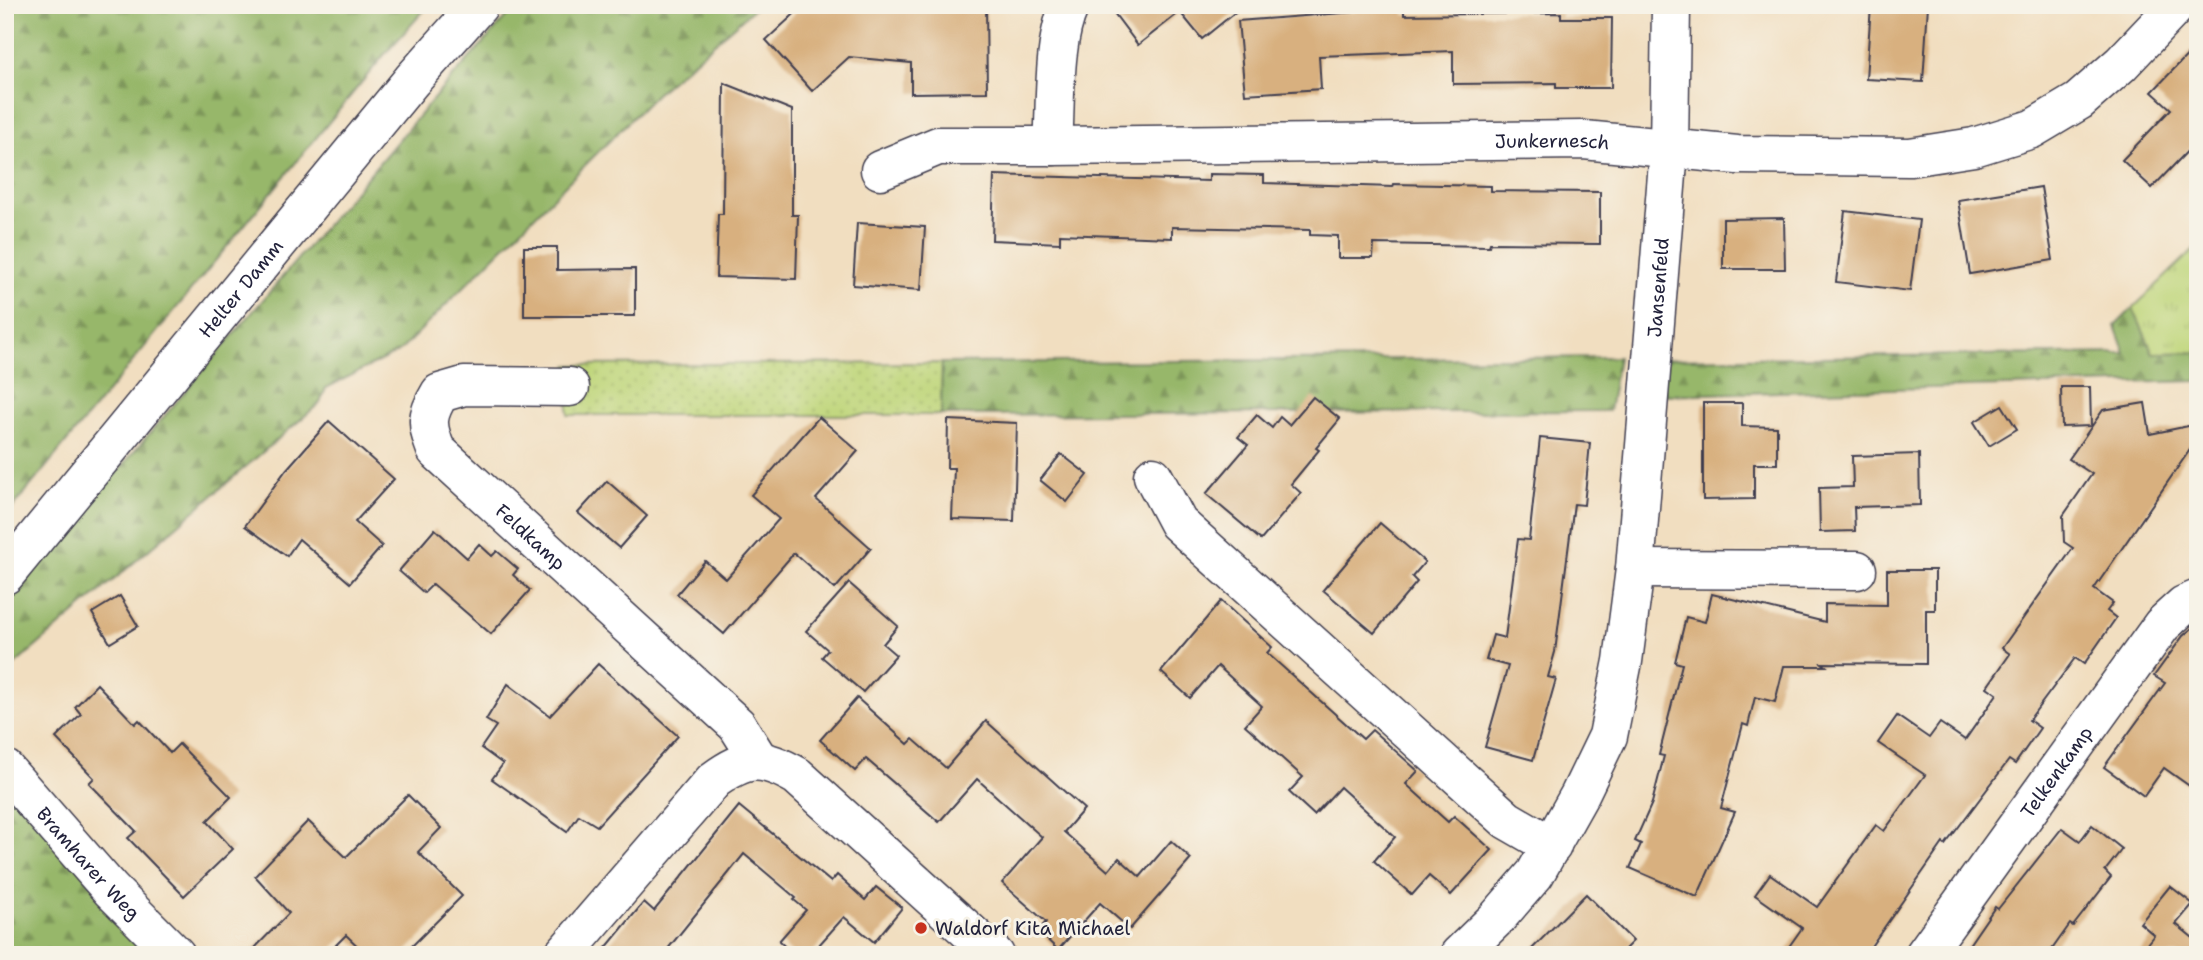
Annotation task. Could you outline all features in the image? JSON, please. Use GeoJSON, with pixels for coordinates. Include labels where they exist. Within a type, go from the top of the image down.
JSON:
{"type":"FeatureCollection","features":[{"type":"Feature","properties":{"kind":"street","name":"Helter Damm"},"geometry":{"type":"LineString","coordinates":[[5,575],[412,80],[479,5]]}},
{"type":"Feature","properties":{"kind":"street"},"geometry":{"type":"LineString","coordinates":[[1053,146],[1059,45],[1070,5]]}},
{"type":"Feature","properties":{"kind":"street","name":"Jansenfeld"},"geometry":{"type":"LineString","coordinates":[[1459,955],[1497,918],[1535,874],[1608,736],[1623,661],[1635,569],[1669,150],[1671,5]]}},
{"type":"Feature","properties":{"kind":"street","name":"Junkernesch"},"geometry":{"type":"LineString","coordinates":[[880,170],[938,146],[1584,140],[1737,155],[1909,157],[1974,147],[2032,129],[2079,101],[2121,64],[2177,5]]}},
{"type":"Feature","properties":{"kind":"street","name":"Feldkamp"},"geometry":{"type":"LineString","coordinates":[[570,387],[464,386],[440,393],[430,409],[427,428],[436,450],[737,725],[759,760]]}},
{"type":"Feature","properties":{"kind":"street"},"geometry":{"type":"LineString","coordinates":[[1153,476],[1178,523],[1507,820],[1552,846]]}},
{"type":"Feature","properties":{"kind":"street"},"geometry":{"type":"LineString","coordinates":[[1635,569],[1857,570]]}},
{"type":"Feature","properties":{"kind":"street","name":"Telkenkamp"},"geometry":{"type":"LineString","coordinates":[[1924,955],[2162,625],[2184,605],[2198,599]]}},
{"type":"Feature","properties":{"kind":"street"},"geometry":{"type":"LineString","coordinates":[[563,955],[714,780],[735,765],[759,760],[777,765],[797,776],[995,955]]}},
{"type":"Feature","properties":{"kind":"street","name":"Bramharer Weg"},"geometry":{"type":"LineString","coordinates":[[5,769],[111,890],[176,955]]}},
{"type":"Feature","properties":{"kind":"green space"},"geometry":{"type":"Polygon","coordinates":[[[5,5],[429,5],[384,55],[5,517],[5,5]]]}},
{"type":"Feature","properties":{"kind":"green space"},"geometry":{"type":"Polygon","coordinates":[[[517,5],[758,5],[657,93],[400,351],[326,388],[320,403],[5,673],[5,604],[434,98],[517,5]]]}},
{"type":"Feature","properties":{"kind":"green space"},"geometry":{"type":"Polygon","coordinates":[[[2198,245],[2198,352],[2153,353],[2133,308],[2198,245]]]}},
{"type":"Feature","properties":{"kind":"green space"},"geometry":{"type":"Polygon","coordinates":[[[2133,308],[2153,353],[2198,352],[2198,381],[1661,395],[1663,359],[2125,353],[2115,326],[2133,308]]]}},
{"type":"Feature","properties":{"kind":"green space"},"geometry":{"type":"Polygon","coordinates":[[[1618,357],[1609,411],[941,415],[942,363],[1618,357]]]}},
{"type":"Feature","properties":{"kind":"green space"},"geometry":{"type":"Polygon","coordinates":[[[942,363],[941,415],[568,415],[568,365],[942,363]]]}},
{"type":"Feature","properties":{"kind":"green space"},"geometry":{"type":"Polygon","coordinates":[[[5,786],[161,955],[5,955],[5,786]]]}},
{"type":"Feature","properties":{"kind":"building"},"geometry":{"type":"Polygon","coordinates":[[[804,5],[986,5],[987,92],[911,93],[911,63],[849,57],[812,91],[766,40],[804,5]]]}},
{"type":"Feature","properties":{"kind":"building"},"geometry":{"type":"Polygon","coordinates":[[[1108,5],[1244,5],[1202,39],[1180,12],[1138,45],[1108,5]]]}},
{"type":"Feature","properties":{"kind":"building"},"geometry":{"type":"Polygon","coordinates":[[[1355,5],[1404,5],[1404,15],[1561,13],[1561,18],[1612,18],[1611,88],[1556,88],[1556,83],[1453,84],[1453,51],[1319,56],[1321,89],[1245,94],[1238,21],[1355,12],[1355,5]]]}},
{"type":"Feature","properties":{"kind":"building"},"geometry":{"type":"Polygon","coordinates":[[[1871,5],[1928,5],[1923,82],[1866,79],[1871,5]]]}},
{"type":"Feature","properties":{"kind":"building"},"geometry":{"type":"Polygon","coordinates":[[[2198,44],[2198,140],[2152,188],[2122,160],[2171,109],[2152,92],[2198,44]]]}},
{"type":"Feature","properties":{"kind":"building"},"geometry":{"type":"Polygon","coordinates":[[[724,83],[792,110],[792,215],[798,215],[796,279],[716,277],[718,214],[723,214],[724,83]]]}},
{"type":"Feature","properties":{"kind":"building"},"geometry":{"type":"Polygon","coordinates":[[[1209,174],[1264,175],[1264,183],[1393,187],[1394,184],[1491,186],[1491,191],[1600,192],[1600,244],[1374,244],[1373,258],[1338,258],[1338,236],[1310,235],[1310,230],[1172,227],[1172,238],[1060,234],[1060,243],[992,240],[994,175],[1209,181],[1209,174]]]}},
{"type":"Feature","properties":{"kind":"building"},"geometry":{"type":"Polygon","coordinates":[[[2041,187],[2053,260],[1970,274],[1958,200],[2041,187]]]}},
{"type":"Feature","properties":{"kind":"building"},"geometry":{"type":"Polygon","coordinates":[[[1845,211],[1919,220],[1910,291],[1836,282],[1845,211]]]}},
{"type":"Feature","properties":{"kind":"building"},"geometry":{"type":"Polygon","coordinates":[[[1784,218],[1785,269],[1723,269],[1723,219],[1784,218]]]}},
{"type":"Feature","properties":{"kind":"building"},"geometry":{"type":"Polygon","coordinates":[[[857,223],[925,227],[921,290],[853,285],[857,223]]]}},
{"type":"Feature","properties":{"kind":"building"},"geometry":{"type":"Polygon","coordinates":[[[524,247],[557,247],[557,270],[635,269],[635,316],[524,316],[524,247]]]}},
{"type":"Feature","properties":{"kind":"building"},"geometry":{"type":"Polygon","coordinates":[[[2061,387],[2090,387],[2091,426],[2062,427],[2061,387]]]}},
{"type":"Feature","properties":{"kind":"building"},"geometry":{"type":"Polygon","coordinates":[[[1313,397],[1340,419],[1291,484],[1301,493],[1261,540],[1206,494],[1248,445],[1238,437],[1257,415],[1272,428],[1280,417],[1289,425],[1313,397]]]}},
{"type":"Feature","properties":{"kind":"building"},"geometry":{"type":"Polygon","coordinates":[[[1703,403],[1742,403],[1742,426],[1777,427],[1777,464],[1754,464],[1754,499],[1703,500],[1703,403]]]}},
{"type":"Feature","properties":{"kind":"building"},"geometry":{"type":"Polygon","coordinates":[[[2145,403],[2150,434],[2198,424],[2198,438],[2094,589],[2113,603],[2107,611],[2116,618],[2084,664],[2075,658],[2029,720],[2040,728],[2015,764],[2009,760],[1945,845],[1943,843],[1865,955],[1783,955],[1802,928],[1755,895],[1770,874],[1817,907],[1876,825],[1884,831],[1925,775],[1878,743],[1897,716],[1929,738],[1940,723],[1965,740],[1997,694],[1987,687],[2010,654],[2002,648],[2073,548],[2064,542],[2063,516],[2092,474],[2069,459],[2103,410],[2145,403]]]}},
{"type":"Feature","properties":{"kind":"building"},"geometry":{"type":"Polygon","coordinates":[[[2002,405],[2017,429],[1989,446],[1974,422],[2002,405]]]}},
{"type":"Feature","properties":{"kind":"building"},"geometry":{"type":"Polygon","coordinates":[[[819,417],[858,451],[816,499],[871,548],[835,589],[794,553],[724,634],[677,594],[705,561],[726,579],[779,519],[751,495],[819,417]]]}},
{"type":"Feature","properties":{"kind":"building"},"geometry":{"type":"Polygon","coordinates":[[[948,420],[1017,423],[1014,521],[952,519],[954,468],[947,468],[948,420]]]}},
{"type":"Feature","properties":{"kind":"building"},"geometry":{"type":"Polygon","coordinates":[[[329,421],[394,479],[355,522],[382,546],[350,583],[299,539],[287,556],[245,526],[286,470],[329,421]]]}},
{"type":"Feature","properties":{"kind":"building"},"geometry":{"type":"Polygon","coordinates":[[[1540,438],[1590,443],[1584,505],[1574,504],[1555,652],[1548,677],[1556,679],[1533,760],[1485,747],[1508,666],[1486,660],[1493,635],[1505,638],[1518,539],[1529,540],[1540,438]]]}},
{"type":"Feature","properties":{"kind":"building"},"geometry":{"type":"Polygon","coordinates":[[[1061,454],[1088,475],[1067,502],[1040,480],[1061,454]]]}},
{"type":"Feature","properties":{"kind":"building"},"geometry":{"type":"Polygon","coordinates":[[[1919,454],[1920,505],[1854,507],[1855,531],[1820,532],[1819,488],[1853,487],[1852,456],[1919,454]]]}},
{"type":"Feature","properties":{"kind":"building"},"geometry":{"type":"Polygon","coordinates":[[[607,481],[647,516],[619,548],[578,513],[607,481]]]}},
{"type":"Feature","properties":{"kind":"building"},"geometry":{"type":"Polygon","coordinates":[[[1380,523],[1425,562],[1412,577],[1417,582],[1374,633],[1323,590],[1380,523]]]}},
{"type":"Feature","properties":{"kind":"building"},"geometry":{"type":"Polygon","coordinates":[[[435,529],[467,558],[479,544],[492,556],[497,551],[518,569],[513,575],[530,590],[491,634],[433,584],[424,593],[399,571],[435,529]]]}},
{"type":"Feature","properties":{"kind":"building"},"geometry":{"type":"Polygon","coordinates":[[[1887,570],[1935,570],[1935,610],[1926,610],[1926,664],[1822,663],[1826,666],[1784,666],[1775,702],[1755,697],[1748,726],[1743,724],[1721,808],[1735,812],[1697,897],[1630,868],[1641,844],[1635,841],[1652,803],[1664,756],[1659,755],[1682,664],[1675,662],[1686,617],[1705,622],[1712,594],[1825,622],[1825,604],[1887,605],[1887,570]]]}},
{"type":"Feature","properties":{"kind":"building"},"geometry":{"type":"Polygon","coordinates":[[[849,583],[898,626],[883,644],[896,655],[863,692],[822,657],[828,650],[806,631],[849,583]]]}},
{"type":"Feature","properties":{"kind":"building"},"geometry":{"type":"Polygon","coordinates":[[[120,596],[138,626],[110,643],[92,613],[120,596]]]}},
{"type":"Feature","properties":{"kind":"building"},"geometry":{"type":"Polygon","coordinates":[[[1221,601],[1272,647],[1267,653],[1363,739],[1372,730],[1418,771],[1406,784],[1448,822],[1454,816],[1492,850],[1451,895],[1429,876],[1412,895],[1374,861],[1395,837],[1340,787],[1314,815],[1289,792],[1303,777],[1245,725],[1262,706],[1218,666],[1190,698],[1161,672],[1221,601]]]}},
{"type":"Feature","properties":{"kind":"building"},"geometry":{"type":"Polygon","coordinates":[[[2198,623],[2198,792],[2164,768],[2144,796],[2104,767],[2165,683],[2154,676],[2183,636],[2198,623]]]}},
{"type":"Feature","properties":{"kind":"building"},"geometry":{"type":"Polygon","coordinates":[[[598,664],[678,736],[597,826],[579,815],[567,832],[492,779],[503,764],[481,748],[496,726],[486,720],[508,684],[550,716],[598,664]]]}},
{"type":"Feature","properties":{"kind":"building"},"geometry":{"type":"Polygon","coordinates":[[[97,684],[135,724],[139,720],[170,753],[179,744],[231,797],[207,821],[233,849],[184,896],[128,838],[136,831],[89,783],[94,778],[56,738],[81,714],[75,707],[97,684]]]}},
{"type":"Feature","properties":{"kind":"building"},"geometry":{"type":"Polygon","coordinates":[[[857,698],[908,744],[913,739],[946,768],[986,721],[1084,809],[1064,832],[1108,871],[1119,858],[1140,877],[1171,841],[1191,859],[1130,929],[1100,903],[1058,950],[1038,931],[1046,922],[1002,883],[1042,837],[977,779],[939,822],[866,759],[855,771],[820,740],[857,698]]]}},
{"type":"Feature","properties":{"kind":"building"},"geometry":{"type":"Polygon","coordinates":[[[408,795],[441,828],[418,852],[462,896],[403,955],[367,955],[346,935],[326,955],[248,955],[289,913],[255,876],[308,821],[346,857],[408,795]]]}},
{"type":"Feature","properties":{"kind":"building"},"geometry":{"type":"Polygon","coordinates":[[[739,806],[831,882],[837,875],[865,900],[876,887],[902,908],[874,942],[844,917],[810,955],[794,955],[779,941],[806,910],[794,900],[796,898],[744,854],[663,955],[600,955],[644,902],[654,911],[739,806]]]}},
{"type":"Feature","properties":{"kind":"building"},"geometry":{"type":"Polygon","coordinates":[[[2092,825],[2122,849],[2105,871],[2111,877],[2073,926],[2070,924],[2048,955],[1962,955],[1995,907],[1998,909],[2062,828],[2080,841],[2092,825]]]}},
{"type":"Feature","properties":{"kind":"building"},"geometry":{"type":"Polygon","coordinates":[[[2170,886],[2193,904],[2176,924],[2198,942],[2198,955],[2138,955],[2154,935],[2140,923],[2170,886]]]}},
{"type":"Feature","properties":{"kind":"building"},"geometry":{"type":"Polygon","coordinates":[[[1586,894],[1633,941],[1619,955],[1526,955],[1586,894]]]}},
{"type":"Feature","properties":{"kind":"place","name":"Waldorf Kita Michael"},"geometry":{"type":"Point","coordinates":[921,928]}}]}
